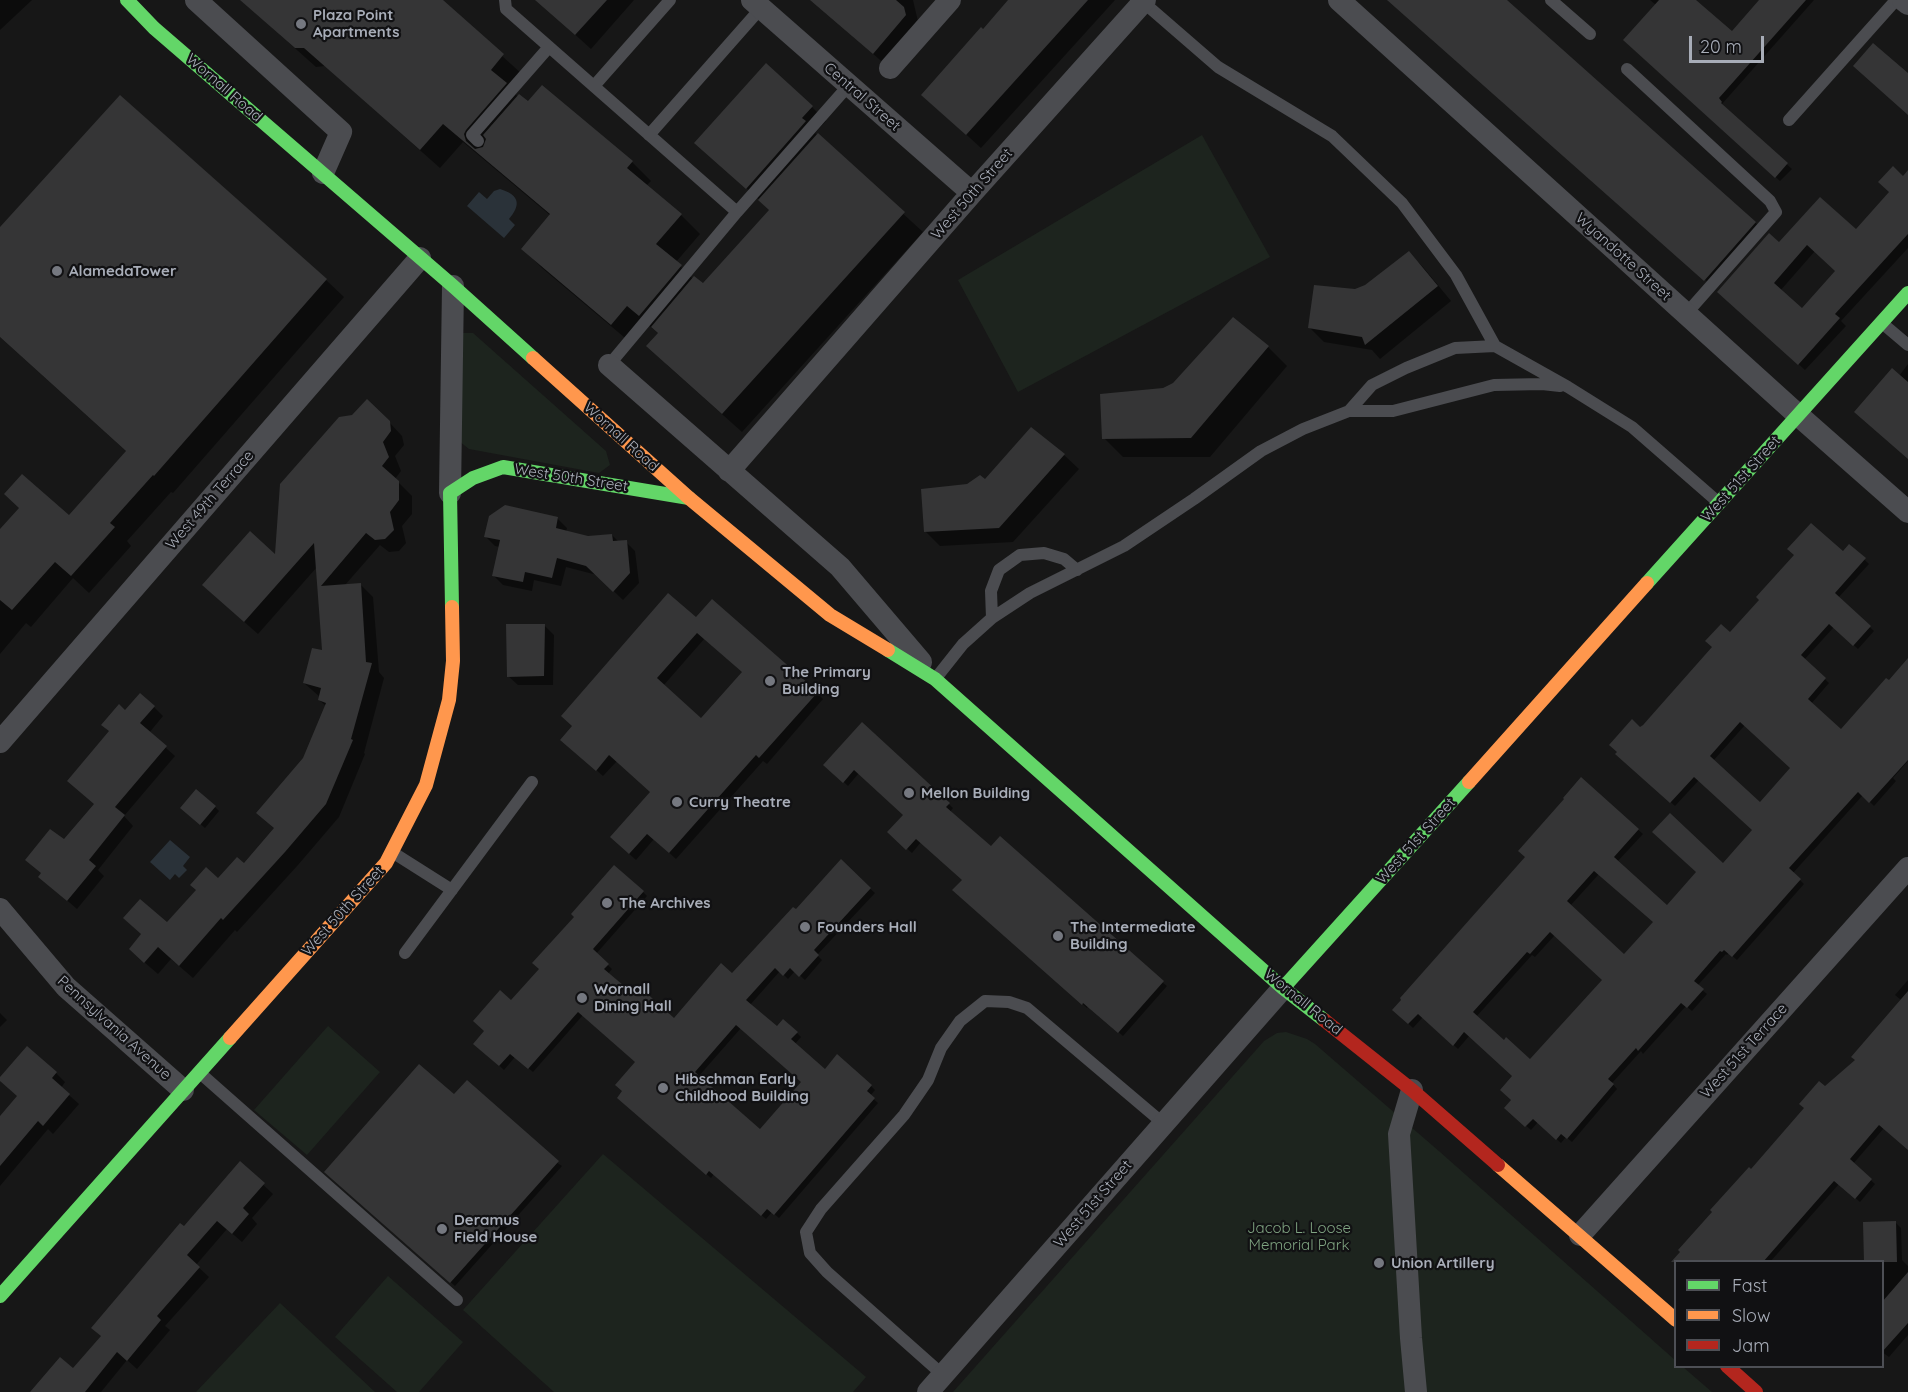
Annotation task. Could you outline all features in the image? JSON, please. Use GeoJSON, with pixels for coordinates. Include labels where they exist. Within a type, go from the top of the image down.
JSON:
{"type":"FeatureCollection","features":[{"type":"Feature","properties":{"kind":"street","name":"Wornall Road"},"geometry":{"type":"LineString","coordinates":[[127,0],[154,28],[453,286],[689,498],[830,615],[935,679]]}},
{"type":"Feature","properties":{"kind":"street"},"geometry":{"type":"LineString","coordinates":[[196,0],[341,132],[323,174]]}},
{"type":"Feature","properties":{"kind":"street"},"geometry":{"type":"LineString","coordinates":[[890,68],[950,0]]}},
{"type":"Feature","properties":{"kind":"street","name":"Wyandotte Street"},"geometry":{"type":"LineString","coordinates":[[1339,0],[1908,512]]}},
{"type":"Feature","properties":{"kind":"street"},"geometry":{"type":"LineString","coordinates":[[1903,0],[1908,4]]}},
{"type":"Feature","properties":{"kind":"street","name":"West 50th Street"},"geometry":{"type":"LineString","coordinates":[[729,471],[972,193],[1144,1]]}},
{"type":"Feature","properties":{"kind":"street","name":"Central Street"},"geometry":{"type":"LineString","coordinates":[[757,4],[972,193]]}},
{"type":"Feature","properties":{"kind":"street","name":"West 49th Terrace"},"geometry":{"type":"LineString","coordinates":[[0,742],[420,258]]}},
{"type":"Feature","properties":{"kind":"street"},"geometry":{"type":"LineString","coordinates":[[450,493],[453,286]]}},
{"type":"Feature","properties":{"kind":"street","name":"West 51st Street"},"geometry":{"type":"LineString","coordinates":[[928,1392],[1283,987],[1908,293]]}},
{"type":"Feature","properties":{"kind":"street","name":"Wornall Road"},"geometry":{"type":"LineString","coordinates":[[609,365],[840,567],[935,679],[1283,987],[1412,1090],[1674,1318]]}},
{"type":"Feature","properties":{"kind":"street","name":"West 50th Street"},"geometry":{"type":"LineString","coordinates":[[0,1296],[386,862],[426,785],[449,700],[453,661],[450,493],[473,478],[503,467],[689,498]]}},
{"type":"Feature","properties":{"kind":"street","name":"West 51st Terrace"},"geometry":{"type":"LineString","coordinates":[[1580,1235],[1908,868]]}},
{"type":"Feature","properties":{"kind":"street","name":"Pennsylvania Avenue"},"geometry":{"type":"LineString","coordinates":[[0,909],[66,987],[183,1090]]}},
{"type":"Feature","properties":{"kind":"street"},"geometry":{"type":"LineString","coordinates":[[1412,1090],[1399,1134],[1416,1392]]}},
{"type":"Feature","properties":{"kind":"street"},"geometry":{"type":"LineString","coordinates":[[1729,1368],[1756,1392]]}},
{"type":"Feature","properties":{"kind":"lane"},"geometry":{"type":"LineString","coordinates":[[505,0],[506,9],[737,212]]}},
{"type":"Feature","properties":{"kind":"lane"},"geometry":{"type":"LineString","coordinates":[[594,86],[670,0]]}},
{"type":"Feature","properties":{"kind":"lane"},"geometry":{"type":"LineString","coordinates":[[1551,0],[1590,34]]}},
{"type":"Feature","properties":{"kind":"lane"},"geometry":{"type":"LineString","coordinates":[[1789,120],[1896,0]]}},
{"type":"Feature","properties":{"kind":"lane"},"geometry":{"type":"LineString","coordinates":[[1144,1],[1218,67],[1332,136],[1402,202],[1456,275],[1495,346],[1568,387],[1632,427],[1719,503]]}},
{"type":"Feature","properties":{"kind":"lane"},"geometry":{"type":"LineString","coordinates":[[649,135],[757,4]]}},
{"type":"Feature","properties":{"kind":"lane"},"geometry":{"type":"LineString","coordinates":[[478,141],[472,135],[549,47]]}},
{"type":"Feature","properties":{"kind":"lane"},"geometry":{"type":"LineString","coordinates":[[1627,69],[1770,201],[1776,212],[1686,314]]}},
{"type":"Feature","properties":{"kind":"lane"},"geometry":{"type":"LineString","coordinates":[[609,365],[737,212],[849,85]]}},
{"type":"Feature","properties":{"kind":"lane"},"geometry":{"type":"LineString","coordinates":[[1881,322],[1908,345]]}},
{"type":"Feature","properties":{"kind":"lane"},"geometry":{"type":"LineString","coordinates":[[1349,411],[1372,385],[1406,368],[1455,348],[1495,346]]}},
{"type":"Feature","properties":{"kind":"lane"},"geometry":{"type":"LineString","coordinates":[[935,679],[963,644],[992,618],[1030,593],[1124,546],[1261,451],[1303,429],[1349,411],[1393,411],[1494,386],[1542,384],[1568,387]]}},
{"type":"Feature","properties":{"kind":"lane"},"geometry":{"type":"LineString","coordinates":[[992,618],[992,591],[999,570],[1020,555],[1044,553],[1064,559],[1077,570]]}},
{"type":"Feature","properties":{"kind":"lane"},"geometry":{"type":"LineString","coordinates":[[405,953],[532,782]]}},
{"type":"Feature","properties":{"kind":"lane"},"geometry":{"type":"LineString","coordinates":[[391,852],[452,890]]}},
{"type":"Feature","properties":{"kind":"lane"},"geometry":{"type":"LineString","coordinates":[[943,1375],[827,1272],[810,1253],[806,1232],[821,1209],[904,1115],[928,1080],[941,1048],[960,1021],[985,1001],[1009,1002],[1027,1008],[1164,1124]]}},
{"type":"Feature","properties":{"kind":"lane"},"geometry":{"type":"LineString","coordinates":[[199,1072],[457,1300]]}},
{"type":"Feature","properties":{"kind":"green space"},"geometry":{"type":"Polygon","coordinates":[[[1202,135],[1270,257],[1018,392],[958,280],[1202,135]]]}},
{"type":"Feature","properties":{"kind":"green space"},"geometry":{"type":"Polygon","coordinates":[[[463,333],[473,333],[606,451],[610,465],[599,473],[469,449],[459,441],[463,333]]]}},
{"type":"Feature","properties":{"kind":"green space"},"geometry":{"type":"Polygon","coordinates":[[[328,1026],[380,1072],[307,1155],[254,1110],[328,1026]]]}},
{"type":"Feature","properties":{"kind":"green space","name":"Jacob L. Loose Memorial Park"},"geometry":{"type":"Polygon","coordinates":[[[1286,1032],[1315,1044],[1674,1359],[1674,1368],[1684,1368],[1712,1392],[953,1392],[1264,1041],[1277,1033],[1286,1032]]]}},
{"type":"Feature","properties":{"kind":"green space"},"geometry":{"type":"Polygon","coordinates":[[[603,1154],[866,1377],[853,1392],[554,1392],[463,1310],[603,1154]]]}},
{"type":"Feature","properties":{"kind":"green space"},"geometry":{"type":"Polygon","coordinates":[[[388,1276],[463,1342],[419,1392],[397,1392],[335,1337],[388,1276]]]}},
{"type":"Feature","properties":{"kind":"green space"},"geometry":{"type":"Polygon","coordinates":[[[280,1303],[375,1392],[196,1392],[280,1303]]]}},
{"type":"Feature","properties":{"kind":"shaded area"},"geometry":{"type":"Polygon","coordinates":[[[500,189],[512,194],[517,205],[509,219],[515,225],[504,238],[467,206],[479,192],[487,199],[494,191],[500,189]]]}},
{"type":"Feature","properties":{"kind":"shaded area"},"geometry":{"type":"Polygon","coordinates":[[[170,840],[190,857],[183,866],[187,870],[179,878],[175,874],[170,880],[150,862],[170,840]]]}},
{"type":"Feature","properties":{"kind":"building"},"geometry":{"type":"Polygon","coordinates":[[[240,0],[443,0],[504,54],[491,70],[507,83],[466,130],[464,134],[466,141],[475,149],[483,147],[486,139],[483,135],[519,94],[528,101],[542,85],[633,161],[627,168],[682,214],[656,244],[682,265],[639,316],[627,306],[611,325],[521,249],[550,214],[443,124],[420,150],[304,48],[295,48],[240,0]]]}},
{"type":"Feature","properties":{"kind":"building"},"geometry":{"type":"Polygon","coordinates":[[[535,0],[607,0],[575,35],[535,0]]]}},
{"type":"Feature","properties":{"kind":"building"},"geometry":{"type":"Polygon","coordinates":[[[810,0],[896,0],[904,7],[906,15],[873,54],[810,0]]]}},
{"type":"Feature","properties":{"kind":"building"},"geometry":{"type":"Polygon","coordinates":[[[1008,0],[1088,0],[966,135],[921,95],[1008,0]]]}},
{"type":"Feature","properties":{"kind":"building"},"geometry":{"type":"Polygon","coordinates":[[[1387,0],[1507,0],[1756,222],[1704,281],[1387,0]]]}},
{"type":"Feature","properties":{"kind":"building"},"geometry":{"type":"Polygon","coordinates":[[[1659,0],[1696,0],[1732,31],[1759,0],[1806,0],[1719,98],[1721,103],[1788,163],[1775,178],[1623,40],[1659,0]]]}},
{"type":"Feature","properties":{"kind":"building"},"geometry":{"type":"Polygon","coordinates":[[[1873,43],[1908,73],[1908,115],[1853,66],[1873,43]]]}},
{"type":"Feature","properties":{"kind":"building"},"geometry":{"type":"Polygon","coordinates":[[[766,63],[813,106],[802,118],[806,121],[746,189],[694,143],[766,63]]]}},
{"type":"Feature","properties":{"kind":"building"},"geometry":{"type":"Polygon","coordinates":[[[120,95],[327,279],[110,523],[115,527],[71,576],[55,562],[12,610],[0,600],[0,529],[19,508],[4,494],[22,474],[69,515],[126,451],[0,337],[0,227],[120,95]]]}},
{"type":"Feature","properties":{"kind":"building"},"geometry":{"type":"Polygon","coordinates":[[[818,133],[905,212],[722,414],[646,346],[658,333],[651,327],[694,276],[703,283],[769,210],[758,200],[818,133]]]}},
{"type":"Feature","properties":{"kind":"building"},"geometry":{"type":"Polygon","coordinates":[[[1893,166],[1903,176],[1908,170],[1908,234],[1835,314],[1840,318],[1798,365],[1717,292],[1769,233],[1779,242],[1820,197],[1856,229],[1889,192],[1878,182],[1893,166]],[[1807,245],[1774,283],[1802,308],[1835,271],[1807,245]]]}},
{"type":"Feature","properties":{"kind":"building"},"geometry":{"type":"Polygon","coordinates":[[[1409,251],[1438,286],[1365,345],[1362,337],[1308,328],[1314,285],[1355,289],[1365,285],[1409,251]]]}},
{"type":"Feature","properties":{"kind":"building"},"geometry":{"type":"Polygon","coordinates":[[[1233,317],[1269,346],[1191,438],[1102,439],[1100,394],[1163,388],[1173,383],[1233,317]]]}},
{"type":"Feature","properties":{"kind":"building"},"geometry":{"type":"Polygon","coordinates":[[[1892,368],[1908,382],[1908,459],[1854,412],[1892,368]]]}},
{"type":"Feature","properties":{"kind":"building"},"geometry":{"type":"Polygon","coordinates":[[[367,399],[390,421],[391,431],[383,442],[389,457],[382,466],[399,481],[399,500],[390,512],[394,530],[385,539],[375,540],[366,533],[321,586],[361,583],[366,662],[372,663],[351,739],[353,740],[326,804],[223,920],[221,918],[179,966],[158,947],[144,963],[129,949],[141,934],[123,918],[140,899],[167,922],[196,890],[190,885],[206,867],[218,878],[237,857],[244,863],[274,828],[256,813],[303,758],[326,703],[318,700],[321,688],[303,683],[312,648],[322,650],[314,543],[244,622],[202,585],[250,531],[275,554],[280,484],[339,417],[352,415],[367,399]]]}},
{"type":"Feature","properties":{"kind":"building"},"geometry":{"type":"Polygon","coordinates":[[[1031,427],[1065,454],[999,528],[924,532],[921,489],[967,484],[980,475],[985,479],[1031,427]]]}},
{"type":"Feature","properties":{"kind":"building"},"geometry":{"type":"Polygon","coordinates":[[[505,505],[558,517],[556,528],[588,536],[612,534],[613,541],[627,540],[630,573],[613,592],[586,566],[557,558],[552,578],[525,572],[523,582],[492,576],[500,540],[484,537],[489,516],[505,505]]]}},
{"type":"Feature","properties":{"kind":"building"},"geometry":{"type":"Polygon","coordinates":[[[1811,523],[1843,551],[1849,544],[1866,558],[1835,593],[1871,626],[1853,646],[1829,624],[1801,655],[1826,678],[1808,699],[1841,729],[1886,678],[1889,680],[1908,658],[1908,760],[1869,803],[1858,792],[1789,868],[1801,879],[1732,957],[1724,950],[1720,951],[1694,981],[1704,989],[1687,1008],[1681,1003],[1638,1051],[1636,1048],[1608,1079],[1614,1084],[1567,1139],[1561,1134],[1556,1140],[1533,1119],[1525,1127],[1504,1108],[1511,1100],[1500,1090],[1512,1076],[1464,1032],[1453,1046],[1418,1014],[1408,1024],[1392,1010],[1401,1000],[1400,998],[1525,857],[1518,851],[1581,777],[1639,829],[1614,857],[1667,905],[1696,872],[1652,832],[1670,813],[1723,863],[1752,830],[1694,777],[1670,803],[1615,754],[1617,752],[1609,745],[1632,719],[1640,727],[1643,725],[1712,647],[1705,641],[1721,624],[1730,632],[1759,600],[1756,597],[1794,555],[1787,549],[1811,523]],[[1740,722],[1710,756],[1760,802],[1790,768],[1740,722]],[[1594,871],[1567,901],[1624,954],[1653,922],[1594,871]],[[1550,932],[1530,954],[1527,952],[1473,1012],[1504,1040],[1506,1037],[1530,1059],[1602,980],[1550,932]]]}},
{"type":"Feature","properties":{"kind":"building","name":"The Primary Building"},"geometry":{"type":"Polygon","coordinates":[[[668,593],[696,617],[712,599],[818,692],[759,758],[756,755],[669,853],[647,834],[629,854],[610,837],[650,792],[609,755],[596,771],[560,740],[572,726],[561,716],[668,593]],[[697,633],[657,678],[701,718],[742,672],[697,633]]]}},
{"type":"Feature","properties":{"kind":"building"},"geometry":{"type":"Polygon","coordinates":[[[506,624],[545,624],[544,676],[507,677],[506,624]]]}},
{"type":"Feature","properties":{"kind":"building"},"geometry":{"type":"Polygon","coordinates":[[[140,693],[155,706],[140,723],[167,746],[115,807],[125,815],[89,860],[96,866],[67,901],[38,877],[41,873],[25,860],[50,829],[64,839],[94,804],[67,781],[109,731],[101,725],[119,704],[125,710],[140,693]]]}},
{"type":"Feature","properties":{"kind":"building","name":"The Intermediate Building"},"geometry":{"type":"Polygon","coordinates":[[[862,722],[950,803],[946,807],[991,846],[1000,836],[1164,981],[1118,1033],[1083,1003],[1082,1005],[952,890],[962,880],[916,839],[906,850],[887,832],[903,815],[854,770],[843,783],[823,765],[862,722]]]}},
{"type":"Feature","properties":{"kind":"building"},"geometry":{"type":"Polygon","coordinates":[[[196,789],[216,806],[200,825],[180,808],[196,789]]]}},
{"type":"Feature","properties":{"kind":"building"},"geometry":{"type":"Polygon","coordinates":[[[841,859],[871,888],[814,950],[819,955],[799,977],[790,968],[783,976],[775,968],[746,1000],[777,1026],[783,1019],[798,1032],[791,1039],[825,1069],[837,1054],[872,1085],[867,1091],[875,1098],[774,1215],[767,1209],[761,1216],[709,1171],[706,1175],[617,1098],[622,1091],[615,1085],[635,1062],[578,1012],[528,1069],[510,1054],[499,1066],[473,1044],[484,1031],[473,1021],[500,990],[511,1000],[539,969],[532,963],[574,917],[571,914],[614,865],[644,891],[593,949],[609,964],[604,969],[636,996],[642,989],[674,1018],[721,963],[732,973],[793,907],[796,909],[841,859]],[[736,1025],[695,1072],[760,1129],[801,1082],[736,1025]]]}},
{"type":"Feature","properties":{"kind":"building"},"geometry":{"type":"Polygon","coordinates":[[[1908,991],[1908,1150],[1879,1125],[1850,1159],[1872,1179],[1855,1199],[1834,1181],[1765,1260],[1674,1260],[1671,1262],[1680,1252],[1678,1250],[1712,1212],[1710,1210],[1749,1167],[1751,1169],[1804,1108],[1799,1104],[1819,1081],[1825,1086],[1855,1060],[1851,1057],[1908,991]]]}},
{"type":"Feature","properties":{"kind":"building"},"geometry":{"type":"Polygon","coordinates":[[[27,1046],[57,1072],[52,1078],[70,1094],[43,1126],[38,1121],[0,1166],[0,1116],[17,1096],[0,1081],[0,1077],[27,1046]]]}},
{"type":"Feature","properties":{"kind":"building","name":"Deramus Field House"},"geometry":{"type":"Polygon","coordinates":[[[419,1064],[454,1094],[467,1080],[559,1161],[450,1283],[324,1172],[419,1064]]]}},
{"type":"Feature","properties":{"kind":"building"},"geometry":{"type":"Polygon","coordinates":[[[240,1161],[265,1183],[243,1208],[249,1214],[232,1234],[217,1221],[187,1255],[200,1267],[157,1316],[161,1320],[127,1361],[117,1352],[85,1392],[30,1392],[60,1357],[73,1368],[101,1336],[91,1328],[180,1223],[184,1226],[240,1161]]]}},
{"type":"Feature","properties":{"kind":"building"},"geometry":{"type":"Polygon","coordinates":[[[1896,1221],[1897,1262],[1864,1260],[1863,1222],[1896,1221]]]}},
{"type":"Feature","properties":{"kind":"building"},"geometry":{"type":"Polygon","coordinates":[[[1908,1272],[1908,1323],[1884,1350],[1884,1300],[1908,1272]]]}},
{"type":"Feature","properties":{"kind":"traffic: fast"},"geometry":{"type":"LineString","coordinates":[[127,0],[154,28],[533,358]]}},
{"type":"Feature","properties":{"kind":"traffic: fast"},"geometry":{"type":"LineString","coordinates":[[1647,583],[1908,293]]}},
{"type":"Feature","properties":{"kind":"traffic: fast"},"geometry":{"type":"LineString","coordinates":[[452,607],[450,493],[473,478],[503,467],[689,498]]}},
{"type":"Feature","properties":{"kind":"traffic: fast"},"geometry":{"type":"LineString","coordinates":[[888,650],[935,679],[1283,988],[1324,1020]]}},
{"type":"Feature","properties":{"kind":"traffic: fast"},"geometry":{"type":"LineString","coordinates":[[1283,988],[1469,782]]}},
{"type":"Feature","properties":{"kind":"traffic: fast"},"geometry":{"type":"LineString","coordinates":[[0,1296],[230,1038]]}},
{"type":"Feature","properties":{"kind":"traffic: slow"},"geometry":{"type":"LineString","coordinates":[[533,358],[689,498],[830,615],[888,650]]}},
{"type":"Feature","properties":{"kind":"traffic: slow"},"geometry":{"type":"LineString","coordinates":[[1469,782],[1647,583]]}},
{"type":"Feature","properties":{"kind":"traffic: slow"},"geometry":{"type":"LineString","coordinates":[[230,1038],[386,863],[426,785],[449,700],[453,661],[452,607]]}},
{"type":"Feature","properties":{"kind":"traffic: slow"},"geometry":{"type":"LineString","coordinates":[[1498,1165],[1674,1318]]}},
{"type":"Feature","properties":{"kind":"traffic: jam"},"geometry":{"type":"LineString","coordinates":[[1324,1020],[1412,1090],[1498,1165]]}},
{"type":"Feature","properties":{"kind":"traffic: jam"},"geometry":{"type":"LineString","coordinates":[[1729,1368],[1756,1392]]}},
{"type":"Feature","properties":{"kind":"place","name":"Plaza Point Apartments"},"geometry":{"type":"Point","coordinates":[301,24]}},
{"type":"Feature","properties":{"kind":"place","name":"AlamedaTower"},"geometry":{"type":"Point","coordinates":[57,271]}},
{"type":"Feature","properties":{"kind":"place","name":"The Primary Building"},"geometry":{"type":"Point","coordinates":[770,681]}},
{"type":"Feature","properties":{"kind":"place","name":"Mellon Building"},"geometry":{"type":"Point","coordinates":[909,793]}},
{"type":"Feature","properties":{"kind":"place","name":"Curry Theatre"},"geometry":{"type":"Point","coordinates":[677,802]}},
{"type":"Feature","properties":{"kind":"place","name":"The Archives"},"geometry":{"type":"Point","coordinates":[607,903]}},
{"type":"Feature","properties":{"kind":"place","name":"Founders Hall"},"geometry":{"type":"Point","coordinates":[805,927]}},
{"type":"Feature","properties":{"kind":"place","name":"The Intermediate Building"},"geometry":{"type":"Point","coordinates":[1058,936]}},
{"type":"Feature","properties":{"kind":"place","name":"Wornall Dining Hall"},"geometry":{"type":"Point","coordinates":[582,998]}},
{"type":"Feature","properties":{"kind":"place","name":"Hibschman Early Childhood Building"},"geometry":{"type":"Point","coordinates":[663,1088]}},
{"type":"Feature","properties":{"kind":"place","name":"Deramus Field House"},"geometry":{"type":"Point","coordinates":[442,1229]}},
{"type":"Feature","properties":{"kind":"place","name":"Union Artillery"},"geometry":{"type":"Point","coordinates":[1379,1263]}}]}
